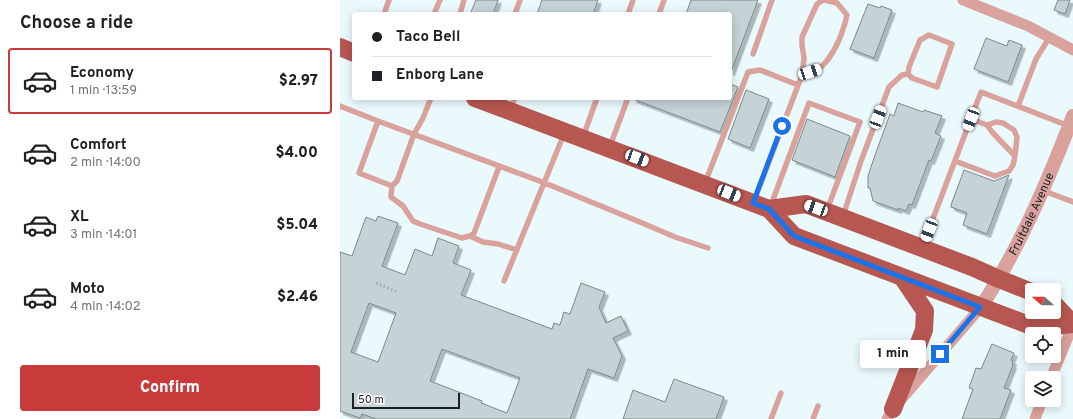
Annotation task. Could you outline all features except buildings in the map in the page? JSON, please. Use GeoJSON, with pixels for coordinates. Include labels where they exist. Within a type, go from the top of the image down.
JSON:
{"type":"FeatureCollection","features":[{"type":"Feature","properties":{"kind":"main road"},"geometry":{"type":"LineString","coordinates":[[340,47],[352,51]]}},
{"type":"Feature","properties":{"kind":"main road"},"geometry":{"type":"LineString","coordinates":[[486,100],[512,104],[565,132],[761,206],[794,236],[980,307],[1037,328],[1073,324]]}},
{"type":"Feature","properties":{"kind":"main road"},"geometry":{"type":"LineString","coordinates":[[761,206],[806,204],[972,267],[1025,289]]}},
{"type":"Feature","properties":{"kind":"main road"},"geometry":{"type":"LineString","coordinates":[[890,414],[924,330],[925,311],[902,277]]}},
{"type":"Feature","properties":{"kind":"main road"},"geometry":{"type":"LineString","coordinates":[[1061,311],[1073,324]]}},
{"type":"Feature","properties":{"kind":"street"},"geometry":{"type":"LineString","coordinates":[[963,0],[1028,26],[1073,50]]}},
{"type":"Feature","properties":{"kind":"street","name":"Fruitdale Avenue"},"geometry":{"type":"LineString","coordinates":[[980,307],[999,279],[1024,232],[1071,121]]}},
{"type":"Feature","properties":{"kind":"street"},"geometry":{"type":"LineString","coordinates":[[890,414],[980,307]]}},
{"type":"Feature","properties":{"kind":"street"},"geometry":{"type":"LineString","coordinates":[[1054,371],[1073,324]]}},
{"type":"Feature","properties":{"kind":"street"},"geometry":{"type":"LineString","coordinates":[[1035,419],[1039,407]]}},
{"type":"Feature","properties":{"kind":"lane"},"geometry":{"type":"LineString","coordinates":[[385,12],[389,0]]}},
{"type":"Feature","properties":{"kind":"lane"},"geometry":{"type":"LineString","coordinates":[[435,12],[440,0]]}},
{"type":"Feature","properties":{"kind":"lane"},"geometry":{"type":"LineString","coordinates":[[461,12],[464,0]]}},
{"type":"Feature","properties":{"kind":"lane"},"geometry":{"type":"LineString","coordinates":[[516,12],[520,0]]}},
{"type":"Feature","properties":{"kind":"lane"},"geometry":{"type":"LineString","coordinates":[[629,12],[633,0]]}},
{"type":"Feature","properties":{"kind":"lane"},"geometry":{"type":"LineString","coordinates":[[660,12],[664,0]]}},
{"type":"Feature","properties":{"kind":"lane"},"geometry":{"type":"LineString","coordinates":[[753,54],[772,0]]}},
{"type":"Feature","properties":{"kind":"lane"},"geometry":{"type":"LineString","coordinates":[[761,206],[802,75],[804,58],[802,37],[817,4],[824,0],[837,3],[847,15],[843,32],[834,50],[819,69],[802,75]]}},
{"type":"Feature","properties":{"kind":"lane"},"geometry":{"type":"LineString","coordinates":[[929,35],[952,44],[937,87],[912,78],[908,74],[909,66],[920,40],[929,35]]}},
{"type":"Feature","properties":{"kind":"lane"},"geometry":{"type":"LineString","coordinates":[[1018,106],[1036,59],[1049,38]]}},
{"type":"Feature","properties":{"kind":"lane"},"geometry":{"type":"LineString","coordinates":[[705,184],[748,72],[760,70],[798,85]]}},
{"type":"Feature","properties":{"kind":"lane"},"geometry":{"type":"LineString","coordinates":[[834,215],[861,161],[889,87],[902,75],[908,74]]}},
{"type":"Feature","properties":{"kind":"lane"},"geometry":{"type":"LineString","coordinates":[[922,248],[981,92],[1018,106],[1071,121]]}},
{"type":"Feature","properties":{"kind":"lane"},"geometry":{"type":"LineString","coordinates":[[430,100],[423,118],[414,134],[397,181],[392,186],[391,197],[403,206],[413,221],[462,238],[470,236],[474,233],[499,167]]}},
{"type":"Feature","properties":{"kind":"lane"},"geometry":{"type":"LineString","coordinates":[[583,138],[596,100]]}},
{"type":"Feature","properties":{"kind":"lane"},"geometry":{"type":"LineString","coordinates":[[609,148],[627,100]]}},
{"type":"Feature","properties":{"kind":"lane"},"geometry":{"type":"LineString","coordinates":[[761,206],[809,103],[860,122],[834,215]]}},
{"type":"Feature","properties":{"kind":"lane"},"geometry":{"type":"LineString","coordinates":[[340,106],[545,183],[675,237],[708,248]]}},
{"type":"Feature","properties":{"kind":"lane"},"geometry":{"type":"LineString","coordinates":[[955,161],[995,176],[1009,171],[1013,165],[1017,137],[1014,130],[1003,123],[996,122],[988,125],[971,119]]}},
{"type":"Feature","properties":{"kind":"lane"},"geometry":{"type":"LineString","coordinates":[[378,121],[359,173],[392,186]]}},
{"type":"Feature","properties":{"kind":"lane"},"geometry":{"type":"LineString","coordinates":[[988,125],[992,132],[1015,156]]}},
{"type":"Feature","properties":{"kind":"lane"},"geometry":{"type":"LineString","coordinates":[[504,281],[565,132]]}},
{"type":"Feature","properties":{"kind":"lane"},"geometry":{"type":"LineString","coordinates":[[1043,190],[1073,202]]}},
{"type":"Feature","properties":{"kind":"lane"},"geometry":{"type":"LineString","coordinates":[[470,236],[482,242],[498,244],[517,250]]}},
{"type":"Feature","properties":{"kind":"lane"},"geometry":{"type":"LineString","coordinates":[[771,419],[781,393]]}},
{"type":"Feature","properties":{"kind":"lane"},"geometry":{"type":"LineString","coordinates":[[813,419],[818,406]]}},
{"type":"Feature","properties":{"kind":"path"},"geometry":{"type":"LineString","coordinates":[[376,284],[398,292]]}},
{"type":"Feature","properties":{"kind":"route"},"geometry":{"type":"LineString","coordinates":[[782,126],[753,203],[769,209],[794,236],[980,307],[940,354]]}}]}
